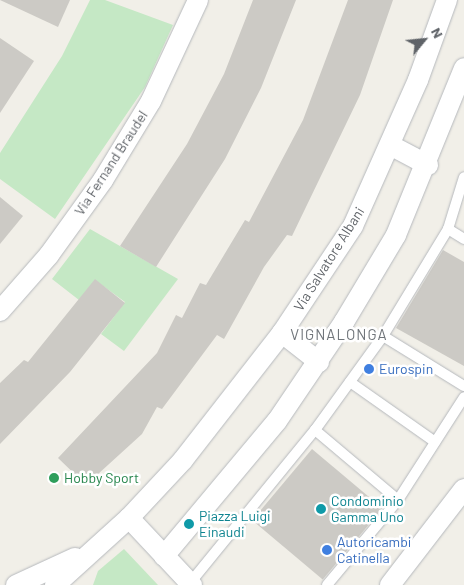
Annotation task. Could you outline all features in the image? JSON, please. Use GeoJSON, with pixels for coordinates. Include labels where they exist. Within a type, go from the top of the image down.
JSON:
{"type":"FeatureCollection","features":[{"type":"Feature","properties":{"kind":"street","name":"Via Fernand Braudel"},"geometry":{"type":"LineString","coordinates":[[0,311],[48,255],[103,180],[151,101],[198,0]]}},
{"type":"Feature","properties":{"kind":"street","name":"Via Salvatore Albani"},"geometry":{"type":"LineString","coordinates":[[55,585],[129,518],[189,453],[282,333],[353,226],[390,145],[447,0]]}},
{"type":"Feature","properties":{"kind":"street"},"geometry":{"type":"LineString","coordinates":[[164,556],[220,492],[319,362],[396,235],[428,165],[464,68]]}},
{"type":"Feature","properties":{"kind":"street"},"geometry":{"type":"LineString","coordinates":[[390,145],[428,165]]}},
{"type":"Feature","properties":{"kind":"street"},"geometry":{"type":"LineString","coordinates":[[282,333],[319,362]]}},
{"type":"Feature","properties":{"kind":"street"},"geometry":{"type":"LineString","coordinates":[[390,585],[464,489]]}},
{"type":"Feature","properties":{"kind":"street"},"geometry":{"type":"LineString","coordinates":[[129,518],[191,584]]}},
{"type":"Feature","properties":{"kind":"street"},"geometry":{"type":"LineString","coordinates":[[16,585],[93,550]]}},
{"type":"Feature","properties":{"kind":"lane"},"geometry":{"type":"LineString","coordinates":[[191,584],[315,430],[383,336],[448,229],[464,177]]}},
{"type":"Feature","properties":{"kind":"lane"},"geometry":{"type":"LineString","coordinates":[[448,229],[464,239]]}},
{"type":"Feature","properties":{"kind":"lane"},"geometry":{"type":"LineString","coordinates":[[383,336],[464,386]]}},
{"type":"Feature","properties":{"kind":"lane"},"geometry":{"type":"LineString","coordinates":[[350,382],[435,442]]}},
{"type":"Feature","properties":{"kind":"lane"},"geometry":{"type":"LineString","coordinates":[[327,585],[398,500],[464,397]]}},
{"type":"Feature","properties":{"kind":"lane"},"geometry":{"type":"LineString","coordinates":[[315,430],[398,500]]}},
{"type":"Feature","properties":{"kind":"green space"},"geometry":{"type":"Polygon","coordinates":[[[90,0],[105,0],[173,25],[145,87],[55,219],[0,179],[0,153],[62,56],[90,0]]]}},
{"type":"Feature","properties":{"kind":"green space"},"geometry":{"type":"Polygon","coordinates":[[[90,229],[178,279],[124,351],[101,334],[125,302],[95,280],[79,300],[52,279],[90,229]]]}},
{"type":"Feature","properties":{"kind":"green space"},"geometry":{"type":"Polygon","coordinates":[[[124,549],[158,585],[93,585],[98,571],[124,549]]]}},
{"type":"Feature","properties":{"kind":"building"},"geometry":{"type":"Polygon","coordinates":[[[0,0],[70,0],[58,27],[0,0]]]}},
{"type":"Feature","properties":{"kind":"building"},"geometry":{"type":"Polygon","coordinates":[[[253,0],[296,0],[261,88],[225,159],[156,267],[120,246],[187,144],[224,74],[253,0]]]}},
{"type":"Feature","properties":{"kind":"building"},"geometry":{"type":"Polygon","coordinates":[[[348,0],[393,0],[360,95],[292,236],[287,235],[264,267],[224,339],[217,335],[162,409],[157,407],[142,434],[86,485],[58,458],[157,353],[176,315],[182,318],[200,283],[206,285],[245,220],[249,222],[303,120],[348,0]]]}},
{"type":"Feature","properties":{"kind":"building"},"geometry":{"type":"Polygon","coordinates":[[[0,38],[34,61],[0,113],[0,38]]]}},
{"type":"Feature","properties":{"kind":"building"},"geometry":{"type":"Polygon","coordinates":[[[0,197],[23,216],[0,244],[0,197]]]}},
{"type":"Feature","properties":{"kind":"building"},"geometry":{"type":"Polygon","coordinates":[[[443,250],[464,262],[464,366],[396,328],[443,250]]]}},
{"type":"Feature","properties":{"kind":"building"},"geometry":{"type":"Polygon","coordinates":[[[95,279],[125,303],[70,372],[0,444],[0,383],[24,360],[28,362],[95,279]]]}},
{"type":"Feature","properties":{"kind":"building","name":"Condominio Gamma Uno"},"geometry":{"type":"Polygon","coordinates":[[[312,449],[382,508],[323,579],[252,520],[312,449]]]}},
{"type":"Feature","properties":{"kind":"place","name":"Eurospin"},"geometry":{"type":"Point","coordinates":[369,369]}},
{"type":"Feature","properties":{"kind":"place","name":"Hobby Sport"},"geometry":{"type":"Point","coordinates":[54,478]}},
{"type":"Feature","properties":{"kind":"place","name":"Condominio Gamma Uno"},"geometry":{"type":"Point","coordinates":[321,509]}},
{"type":"Feature","properties":{"kind":"place","name":"Piazza Luigi Einaudi"},"geometry":{"type":"Point","coordinates":[189,524]}},
{"type":"Feature","properties":{"kind":"place","name":"Autoricambi Catinella"},"geometry":{"type":"Point","coordinates":[327,550]}},
{"type":"Feature","properties":{"kind":"district","name":"VIGNALONGA"},"geometry":{"type":"Point","coordinates":[339,335]}}]}
